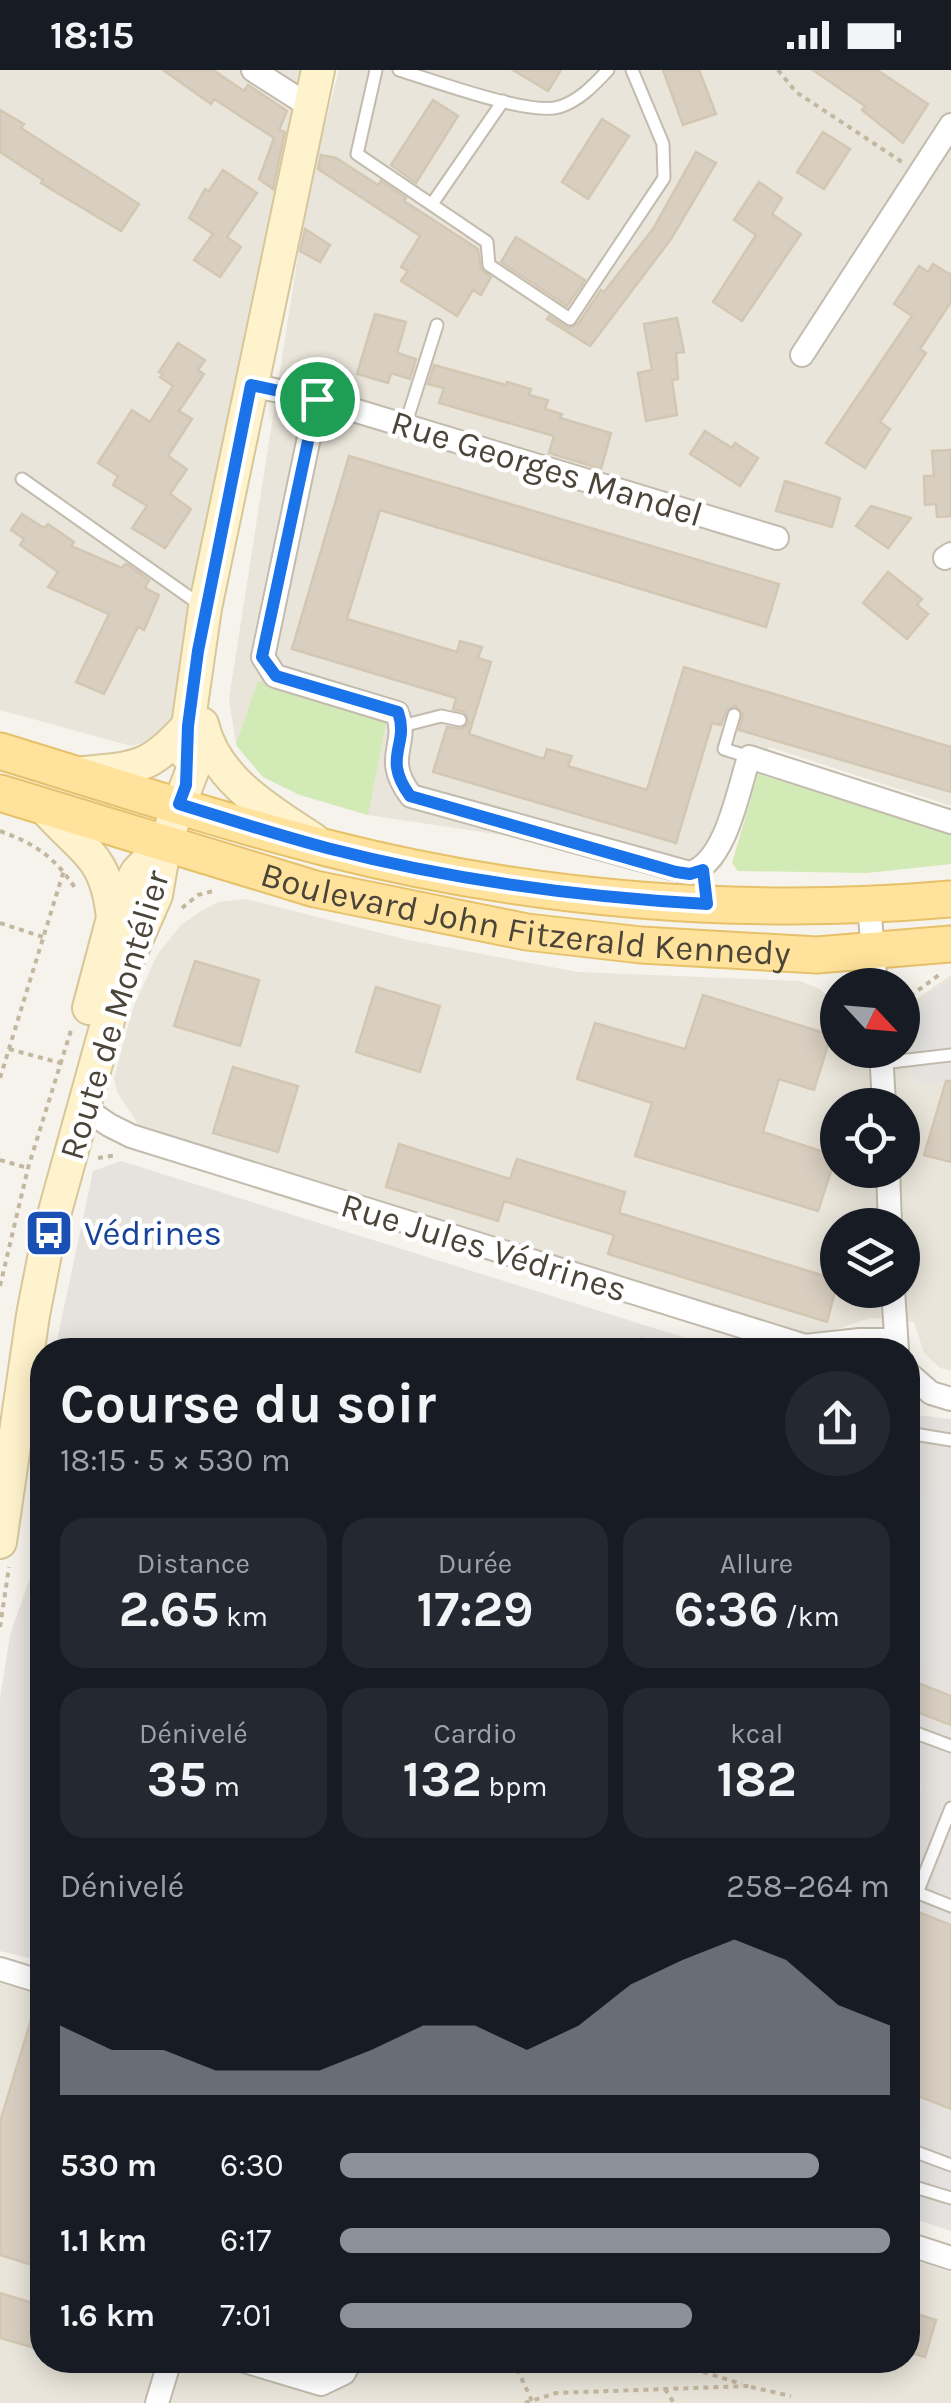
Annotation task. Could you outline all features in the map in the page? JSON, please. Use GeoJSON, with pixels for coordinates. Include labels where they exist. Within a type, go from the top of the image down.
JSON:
{"type":"FeatureCollection","features":[{"type":"Feature","properties":{"kind":"main road","name":"Route de Montélier"},"geometry":{"type":"LineString","coordinates":[[30,1338],[40,1272],[83,1106],[120,977],[156,895],[165,843],[182,795],[196,728],[196,684],[205,608],[318,70]]}},
{"type":"Feature","properties":{"kind":"main road"},"geometry":{"type":"LineString","coordinates":[[76,774],[136,767],[163,754],[196,728],[247,793],[326,848]]}},
{"type":"Feature","properties":{"kind":"main road","name":"Boulevard John Fitzerald Kennedy"},"geometry":{"type":"LineString","coordinates":[[0,751],[76,774],[182,795],[326,848],[531,889],[641,901],[705,887],[870,906],[951,899]]}},
{"type":"Feature","properties":{"kind":"main road","name":"Boulevard John Fitzerald Kennedy"},"geometry":{"type":"LineString","coordinates":[[0,793],[316,889],[527,932],[660,946],[817,955],[874,968],[947,958]]}},
{"type":"Feature","properties":{"kind":"main road","name":"Route de Montélier"},"geometry":{"type":"LineString","coordinates":[[44,807],[63,829],[87,847],[100,865],[110,891],[113,918]]}},
{"type":"Feature","properties":{"kind":"main road","name":"Route de Montélier"},"geometry":{"type":"LineString","coordinates":[[0,1423],[23,1267],[113,918],[137,872],[165,843]]}},
{"type":"Feature","properties":{"kind":"main road","name":"Route de Montélier"},"geometry":{"type":"LineString","coordinates":[[0,1542],[30,1340]]}},
{"type":"Feature","properties":{"kind":"street"},"geometry":{"type":"LineString","coordinates":[[253,70],[311,106]]}},
{"type":"Feature","properties":{"kind":"street"},"geometry":{"type":"LineString","coordinates":[[802,355],[951,125]]}},
{"type":"Feature","properties":{"kind":"street","name":"Rue Georges Mandel"},"geometry":{"type":"LineString","coordinates":[[251,385],[317,399],[777,538]]}},
{"type":"Feature","properties":{"kind":"street"},"geometry":{"type":"LineString","coordinates":[[317,399],[262,657],[276,676],[398,712],[402,726],[395,755],[397,777],[410,796],[690,874],[705,887],[749,757],[951,822]]}},
{"type":"Feature","properties":{"kind":"street"},"geometry":{"type":"LineString","coordinates":[[641,901],[647,864]]}},
{"type":"Feature","properties":{"kind":"street"},"geometry":{"type":"LineString","coordinates":[[870,906],[874,968]]}},
{"type":"Feature","properties":{"kind":"street","name":"Rue Jules Védrines"},"geometry":{"type":"LineString","coordinates":[[83,1106],[108,1126],[141,1139],[779,1338]]}},
{"type":"Feature","properties":{"kind":"street"},"geometry":{"type":"LineString","coordinates":[[894,1308],[896,1338]]}},
{"type":"Feature","properties":{"kind":"street"},"geometry":{"type":"LineString","coordinates":[[920,1383],[931,1393],[951,1399]]}},
{"type":"Feature","properties":{"kind":"street"},"geometry":{"type":"LineString","coordinates":[[0,1968],[30,1978]]}},
{"type":"Feature","properties":{"kind":"street"},"geometry":{"type":"LineString","coordinates":[[920,2248],[951,2258]]}},
{"type":"Feature","properties":{"kind":"street"},"geometry":{"type":"LineString","coordinates":[[158,2403],[166,2373]]}},
{"type":"Feature","properties":{"kind":"street"},"geometry":{"type":"LineString","coordinates":[[284,2373],[320,2384],[344,2373]]}},
{"type":"Feature","properties":{"kind":"lane"},"geometry":{"type":"LineString","coordinates":[[376,70],[357,154],[487,242],[489,265],[570,319],[664,178],[662,144],[632,70]]}},
{"type":"Feature","properties":{"kind":"lane"},"geometry":{"type":"LineString","coordinates":[[399,70],[503,101],[556,108],[588,92],[608,70]]}},
{"type":"Feature","properties":{"kind":"lane"},"geometry":{"type":"LineString","coordinates":[[432,204],[503,101]]}},
{"type":"Feature","properties":{"kind":"lane"},"geometry":{"type":"LineString","coordinates":[[405,426],[437,326]]}},
{"type":"Feature","properties":{"kind":"lane"},"geometry":{"type":"LineString","coordinates":[[22,479],[205,608]]}},
{"type":"Feature","properties":{"kind":"lane"},"geometry":{"type":"LineString","coordinates":[[402,726],[440,716],[460,720]]}},
{"type":"Feature","properties":{"kind":"lane"},"geometry":{"type":"LineString","coordinates":[[734,716],[724,749],[749,757]]}},
{"type":"Feature","properties":{"kind":"lane"},"geometry":{"type":"LineString","coordinates":[[920,1056],[951,1056]]}},
{"type":"Feature","properties":{"kind":"lane"},"geometry":{"type":"LineString","coordinates":[[920,1436],[951,1440]]}},
{"type":"Feature","properties":{"kind":"lane"},"geometry":{"type":"LineString","coordinates":[[920,1734],[951,1746]]}},
{"type":"Feature","properties":{"kind":"lane"},"geometry":{"type":"LineString","coordinates":[[920,1874],[951,1808]]}},
{"type":"Feature","properties":{"kind":"lane"},"geometry":{"type":"LineString","coordinates":[[920,1894],[951,1906]]}},
{"type":"Feature","properties":{"kind":"lane"},"geometry":{"type":"LineString","coordinates":[[920,2153],[951,2165]]}},
{"type":"Feature","properties":{"kind":"lane"},"geometry":{"type":"LineString","coordinates":[[920,2189],[951,2198]]}},
{"type":"Feature","properties":{"kind":"path"},"geometry":{"type":"LineString","coordinates":[[778,70],[796,92],[919,174]]}},
{"type":"Feature","properties":{"kind":"path"},"geometry":{"type":"LineString","coordinates":[[0,831],[30,842],[64,870],[0,1077]]}},
{"type":"Feature","properties":{"kind":"path"},"geometry":{"type":"LineString","coordinates":[[198,896],[210,891]]}},
{"type":"Feature","properties":{"kind":"path"},"geometry":{"type":"LineString","coordinates":[[0,923],[44,937]]}},
{"type":"Feature","properties":{"kind":"path"},"geometry":{"type":"LineString","coordinates":[[920,984],[947,958]]}},
{"type":"Feature","properties":{"kind":"path"},"geometry":{"type":"LineString","coordinates":[[0,1160],[28,1170],[0,1286]]}},
{"type":"Feature","properties":{"kind":"path"},"geometry":{"type":"LineString","coordinates":[[519,2373],[530,2402],[556,2393],[749,2386]]}},
{"type":"Feature","properties":{"kind":"path"},"geometry":{"type":"LineString","coordinates":[[707,2373],[790,2396]]}},
{"type":"Feature","properties":{"kind":"path"},"geometry":{"type":"LineString","coordinates":[[665,2389],[674,2403]]}},
{"type":"Feature","properties":{"kind":"shaded area"},"geometry":{"type":"Polygon","coordinates":[[[0,70],[305,70],[175,715],[150,741],[131,746],[0,710],[0,70]]]}},
{"type":"Feature","properties":{"kind":"shaded area"},"geometry":{"type":"Polygon","coordinates":[[[339,70],[951,70],[951,806],[769,747],[721,868],[368,815],[300,795],[263,777],[236,745],[229,699],[308,191],[339,70]]]}},
{"type":"Feature","properties":{"kind":"shaded area"},"geometry":{"type":"Polygon","coordinates":[[[246,899],[408,940],[578,972],[800,981],[820,989],[820,1068],[920,1068],[920,997],[951,975],[951,1371],[940,1368],[924,1353],[914,1322],[870,1318],[828,1332],[806,1334],[139,1132],[117,1092],[114,1078],[133,1008],[157,955],[181,925],[219,902],[246,899]]]}},
{"type":"Feature","properties":{"kind":"shaded area"},"geometry":{"type":"Polygon","coordinates":[[[951,980],[951,1081],[916,1084],[913,1068],[920,1068],[920,1006],[928,993],[951,980]]]}},
{"type":"Feature","properties":{"kind":"shaded area"},"geometry":{"type":"Polygon","coordinates":[[[121,1161],[686,1338],[58,1338],[93,1171],[121,1161]]]}},
{"type":"Feature","properties":{"kind":"shaded area"},"geometry":{"type":"Polygon","coordinates":[[[920,1415],[951,1419],[951,1696],[920,1684],[920,1415]]]}},
{"type":"Feature","properties":{"kind":"shaded area"},"geometry":{"type":"Polygon","coordinates":[[[941,1482],[951,1486],[951,1675],[920,1663],[920,1499],[941,1482]]]}},
{"type":"Feature","properties":{"kind":"shaded area"},"geometry":{"type":"Polygon","coordinates":[[[30,1578],[30,1958],[0,1951],[0,1699],[10,1635],[30,1578]]]}},
{"type":"Feature","properties":{"kind":"shaded area"},"geometry":{"type":"Polygon","coordinates":[[[920,1713],[951,1725],[951,1925],[920,1913],[920,1713]]]}},
{"type":"Feature","properties":{"kind":"shaded area"},"geometry":{"type":"Polygon","coordinates":[[[0,1983],[30,1992],[30,2373],[920,2373],[920,2263],[951,2272],[951,2403],[0,2403],[0,1983]]]}},
{"type":"Feature","properties":{"kind":"shaded area"},"geometry":{"type":"Polygon","coordinates":[[[920,2097],[951,2109],[951,2231],[920,2221],[920,2097]]]}},
{"type":"Feature","properties":{"kind":"shaded area"},"geometry":{"type":"Polygon","coordinates":[[[920,2124],[951,2136],[951,2225],[920,2216],[920,2124]]]}},
{"type":"Feature","properties":{"kind":"green space"},"geometry":{"type":"Polygon","coordinates":[[[258,681],[386,723],[368,815],[300,795],[263,777],[236,745],[258,681]]]}},
{"type":"Feature","properties":{"kind":"green space"},"geometry":{"type":"Polygon","coordinates":[[[758,774],[951,831],[951,864],[867,873],[738,871],[732,863],[758,774]]]}},
{"type":"Feature","properties":{"kind":"building"},"geometry":{"type":"Polygon","coordinates":[[[163,70],[213,70],[244,91],[248,85],[287,111],[279,130],[285,132],[273,189],[259,179],[274,138],[214,99],[211,104],[163,70]]]}},
{"type":"Feature","properties":{"kind":"building"},"geometry":{"type":"Polygon","coordinates":[[[513,70],[561,70],[548,91],[513,70]]]}},
{"type":"Feature","properties":{"kind":"building"},"geometry":{"type":"Polygon","coordinates":[[[663,70],[699,70],[716,114],[683,125],[663,70]]]}},
{"type":"Feature","properties":{"kind":"building"},"geometry":{"type":"Polygon","coordinates":[[[813,70],[877,70],[928,104],[903,143],[862,110],[865,106],[813,70]]]}},
{"type":"Feature","properties":{"kind":"building"},"geometry":{"type":"Polygon","coordinates":[[[433,100],[458,116],[416,183],[391,165],[433,100]]]}},
{"type":"Feature","properties":{"kind":"building"},"geometry":{"type":"Polygon","coordinates":[[[0,110],[24,124],[21,128],[139,204],[121,231],[41,183],[43,180],[0,152],[0,110]]]}},
{"type":"Feature","properties":{"kind":"building"},"geometry":{"type":"Polygon","coordinates":[[[602,119],[629,136],[588,199],[562,182],[602,119]]]}},
{"type":"Feature","properties":{"kind":"building"},"geometry":{"type":"Polygon","coordinates":[[[823,132],[850,149],[824,189],[797,172],[823,132]]]}},
{"type":"Feature","properties":{"kind":"building"},"geometry":{"type":"Polygon","coordinates":[[[696,152],[716,163],[671,239],[590,346],[547,319],[549,316],[568,328],[578,324],[601,290],[604,292],[653,229],[696,152]]]}},
{"type":"Feature","properties":{"kind":"building"},"geometry":{"type":"Polygon","coordinates":[[[321,155],[336,158],[378,185],[381,181],[406,198],[404,201],[478,249],[481,269],[491,277],[481,295],[473,290],[457,316],[401,281],[408,271],[401,267],[420,236],[318,169],[321,155]]]}},
{"type":"Feature","properties":{"kind":"building"},"geometry":{"type":"Polygon","coordinates":[[[223,170],[257,193],[227,237],[241,247],[220,277],[194,260],[213,234],[189,218],[205,189],[209,191],[223,170]]]}},
{"type":"Feature","properties":{"kind":"building"},"geometry":{"type":"Polygon","coordinates":[[[759,182],[782,198],[772,214],[801,234],[742,321],[713,302],[756,235],[734,220],[759,182]]]}},
{"type":"Feature","properties":{"kind":"building"},"geometry":{"type":"Polygon","coordinates":[[[305,229],[330,245],[320,262],[300,251],[305,229]]]}},
{"type":"Feature","properties":{"kind":"building"},"geometry":{"type":"Polygon","coordinates":[[[516,237],[585,280],[567,306],[501,262],[516,237]]]}},
{"type":"Feature","properties":{"kind":"building"},"geometry":{"type":"Polygon","coordinates":[[[933,264],[951,275],[951,302],[920,349],[926,353],[880,422],[890,429],[865,468],[826,443],[912,316],[894,304],[919,266],[928,272],[933,264]]]}},
{"type":"Feature","properties":{"kind":"building"},"geometry":{"type":"Polygon","coordinates":[[[375,314],[406,322],[397,353],[416,359],[410,379],[391,373],[388,383],[357,374],[375,314]]]}},
{"type":"Feature","properties":{"kind":"building"},"geometry":{"type":"Polygon","coordinates":[[[677,318],[684,352],[676,353],[678,379],[672,380],[677,415],[646,421],[638,373],[652,370],[644,324],[677,318]]]}},
{"type":"Feature","properties":{"kind":"building"},"geometry":{"type":"Polygon","coordinates":[[[178,343],[205,360],[198,370],[204,374],[179,411],[192,419],[168,456],[187,469],[170,494],[191,509],[165,548],[132,528],[147,506],[113,485],[118,476],[98,463],[132,410],[150,422],[173,386],[159,372],[178,343]]]}},
{"type":"Feature","properties":{"kind":"building"},"geometry":{"type":"Polygon","coordinates":[[[434,365],[531,389],[529,395],[548,400],[545,409],[562,414],[560,418],[611,433],[601,469],[549,453],[554,436],[439,403],[444,388],[428,384],[434,365]]]}},
{"type":"Feature","properties":{"kind":"building"},"geometry":{"type":"Polygon","coordinates":[[[705,431],[758,458],[740,486],[690,454],[705,431]]]}},
{"type":"Feature","properties":{"kind":"building"},"geometry":{"type":"Polygon","coordinates":[[[951,450],[951,516],[937,517],[936,504],[925,505],[924,476],[934,476],[932,451],[951,450]]]}},
{"type":"Feature","properties":{"kind":"building"},"geometry":{"type":"Polygon","coordinates":[[[349,456],[779,584],[766,627],[380,510],[347,619],[457,652],[460,641],[482,647],[478,658],[491,662],[469,734],[544,759],[547,749],[572,756],[568,766],[647,790],[684,667],[951,747],[951,792],[739,730],[743,714],[736,706],[727,709],[721,725],[712,723],[676,843],[433,772],[447,727],[462,729],[469,723],[465,712],[453,709],[456,698],[292,649],[349,456]]]}},
{"type":"Feature","properties":{"kind":"building"},"geometry":{"type":"Polygon","coordinates":[[[785,481],[840,498],[832,527],[776,511],[785,481]]]}},
{"type":"Feature","properties":{"kind":"building"},"geometry":{"type":"Polygon","coordinates":[[[871,506],[911,518],[888,548],[856,526],[871,506]]]}},
{"type":"Feature","properties":{"kind":"building"},"geometry":{"type":"Polygon","coordinates":[[[22,514],[44,528],[48,524],[74,542],[71,546],[122,568],[128,565],[149,580],[145,588],[159,595],[144,630],[138,627],[104,694],[76,682],[109,614],[48,587],[58,572],[20,545],[24,539],[11,530],[22,514]]]}},
{"type":"Feature","properties":{"kind":"building"},"geometry":{"type":"Polygon","coordinates":[[[888,572],[922,599],[917,605],[928,614],[907,639],[863,603],[888,572]]]}},
{"type":"Feature","properties":{"kind":"building"},"geometry":{"type":"Polygon","coordinates":[[[195,961],[259,980],[240,1046],[174,1026],[195,961]]]}},
{"type":"Feature","properties":{"kind":"building"},"geometry":{"type":"Polygon","coordinates":[[[376,987],[440,1006],[420,1072],[356,1052],[376,987]]]}},
{"type":"Feature","properties":{"kind":"building"},"geometry":{"type":"Polygon","coordinates":[[[703,995],[820,1032],[821,1068],[814,1090],[779,1079],[763,1132],[820,1151],[820,1188],[826,1188],[818,1211],[635,1156],[652,1103],[577,1079],[595,1023],[685,1049],[703,995]]]}},
{"type":"Feature","properties":{"kind":"building"},"geometry":{"type":"Polygon","coordinates":[[[233,1067],[298,1086],[278,1152],[213,1133],[233,1067]]]}},
{"type":"Feature","properties":{"kind":"building"},"geometry":{"type":"Polygon","coordinates":[[[946,1081],[951,1081],[951,1162],[924,1155],[946,1081]]]}},
{"type":"Feature","properties":{"kind":"building"},"geometry":{"type":"Polygon","coordinates":[[[399,1144],[510,1179],[517,1159],[625,1192],[619,1213],[820,1274],[820,1308],[831,1308],[827,1322],[608,1254],[614,1235],[504,1201],[498,1221],[386,1187],[399,1144]]]}},
{"type":"Feature","properties":{"kind":"building"},"geometry":{"type":"Polygon","coordinates":[[[920,1684],[951,1696],[951,1725],[920,1713],[920,1684]]]}},
{"type":"Feature","properties":{"kind":"building"},"geometry":{"type":"Polygon","coordinates":[[[920,1913],[951,1925],[951,2109],[920,2097],[920,1913]]]}},
{"type":"Feature","properties":{"kind":"building"},"geometry":{"type":"Polygon","coordinates":[[[30,2023],[30,2264],[0,2255],[0,2122],[30,2023]]]}},
{"type":"Feature","properties":{"kind":"building"},"geometry":{"type":"Polygon","coordinates":[[[0,2293],[30,2302],[30,2347],[0,2338],[0,2293]]]}},
{"type":"Feature","properties":{"kind":"building"},"geometry":{"type":"Polygon","coordinates":[[[920,2315],[936,2320],[925,2357],[920,2356],[920,2315]]]}},
{"type":"Feature","properties":{"kind":"place","name":"Védrines"},"geometry":{"type":"Point","coordinates":[49,1233]}},
{"type":"Feature","properties":{"kind":"route"},"geometry":{"type":"LineString","coordinates":[[251,385],[317,399],[262,657],[276,676],[398,712],[402,726],[395,755],[397,777],[410,796],[676,872],[690,874],[703,870],[707,904],[531,889],[420,869],[326,848],[179,804],[186,785],[188,726],[205,608],[251,385]]}}]}
